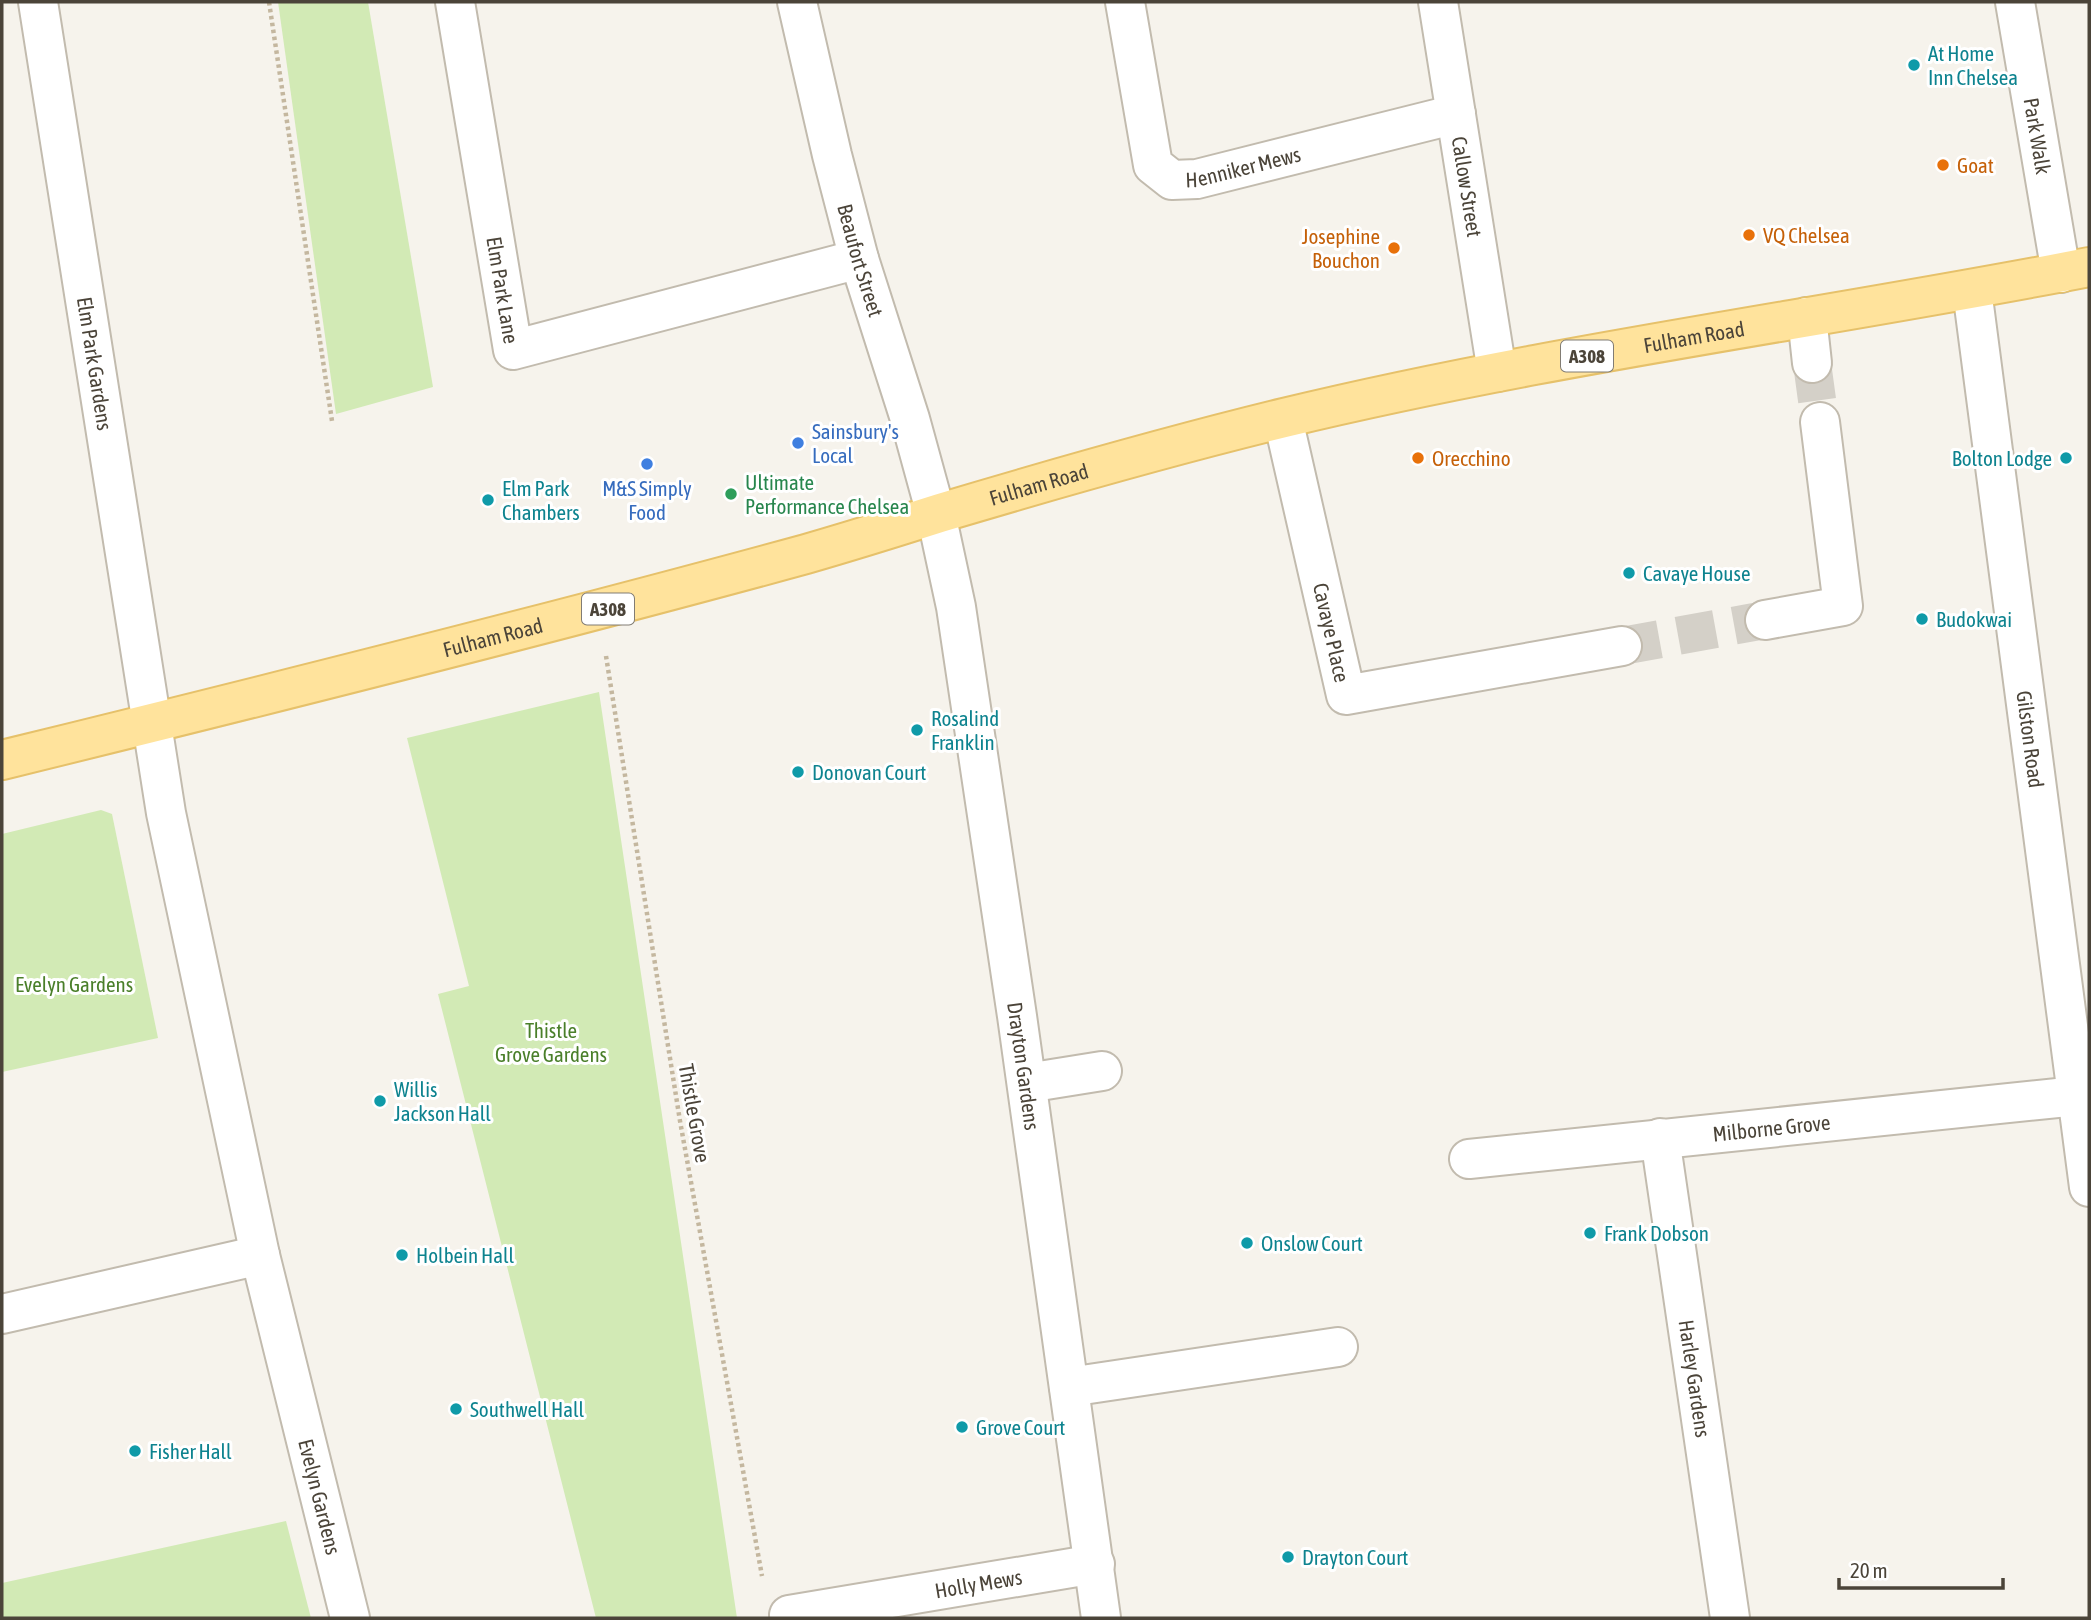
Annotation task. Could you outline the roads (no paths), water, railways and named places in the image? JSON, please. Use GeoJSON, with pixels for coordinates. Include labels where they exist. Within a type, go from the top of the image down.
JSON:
{"type":"FeatureCollection","features":[{"type":"Feature","properties":{"kind":"main road","name":"Fulham Road"},"geometry":{"type":"LineString","coordinates":[[2,760],[599,611],[833,547],[1062,478],[1283,419],[1497,372],[2075,270]]}},
{"type":"Feature","properties":{"kind":"street","name":"Elm Park Gardens"},"geometry":{"type":"LineString","coordinates":[[38,2],[153,723]]}},
{"type":"Feature","properties":{"kind":"street","name":"Elm Park Lane"},"geometry":{"type":"LineString","coordinates":[[455,2],[513,350],[859,259]]}},
{"type":"Feature","properties":{"kind":"street","name":"Beaufort Street"},"geometry":{"type":"LineString","coordinates":[[797,2],[859,259],[910,419],[936,514]]}},
{"type":"Feature","properties":{"kind":"street","name":"Henniker Mews"},"geometry":{"type":"LineString","coordinates":[[1125,2],[1153,166],[1172,180],[1197,179],[1456,114]]}},
{"type":"Feature","properties":{"kind":"street","name":"Callow Street"},"geometry":{"type":"LineString","coordinates":[[1438,2],[1497,372]]}},
{"type":"Feature","properties":{"kind":"street","name":"Park Walk"},"geometry":{"type":"LineString","coordinates":[[2023,3],[2075,270]]}},
{"type":"Feature","properties":{"kind":"street","name":"Gilston Road"},"geometry":{"type":"LineString","coordinates":[[1972,290],[2089,1187]]}},
{"type":"Feature","properties":{"kind":"street"},"geometry":{"type":"LineString","coordinates":[[1807,317],[1812,363]]}},
{"type":"Feature","properties":{"kind":"street","name":"Cavaye Place"},"geometry":{"type":"LineString","coordinates":[[1283,419],[1346,695],[1622,646]]}},
{"type":"Feature","properties":{"kind":"street"},"geometry":{"type":"LineString","coordinates":[[1765,620],[1843,606],[1820,422]]}},
{"type":"Feature","properties":{"kind":"street","name":"Drayton Gardens"},"geometry":{"type":"LineString","coordinates":[[936,514],[956,607],[1027,1083],[1101,1618]]}},
{"type":"Feature","properties":{"kind":"street","name":"Evelyn Gardens"},"geometry":{"type":"LineString","coordinates":[[153,723],[166,813],[260,1255],[350,1618]]}},
{"type":"Feature","properties":{"kind":"street"},"geometry":{"type":"LineString","coordinates":[[1027,1083],[1102,1071]]}},
{"type":"Feature","properties":{"kind":"street","name":"Milborne Grove"},"geometry":{"type":"LineString","coordinates":[[1469,1159],[2077,1096]]}},
{"type":"Feature","properties":{"kind":"street","name":"Harley Gardens"},"geometry":{"type":"LineString","coordinates":[[1660,1138],[1730,1618]]}},
{"type":"Feature","properties":{"kind":"street"},"geometry":{"type":"LineString","coordinates":[[2,1314],[260,1255]]}},
{"type":"Feature","properties":{"kind":"street"},"geometry":{"type":"LineString","coordinates":[[1069,1387],[1338,1347]]}},
{"type":"Feature","properties":{"kind":"street","name":"Holly Mews"},"geometry":{"type":"LineString","coordinates":[[789,1615],[863,1611],[1095,1564]]}},
{"type":"Feature","properties":{"kind":"tunnel"},"geometry":{"type":"LineString","coordinates":[[1812,363],[1820,422]]}},
{"type":"Feature","properties":{"kind":"tunnel"},"geometry":{"type":"LineString","coordinates":[[1622,646],[1765,620]]}},
{"type":"Feature","properties":{"kind":"place","name":"At Home Inn Chelsea"},"geometry":{"type":"Point","coordinates":[1914,65]}},
{"type":"Feature","properties":{"kind":"place","name":"Goat"},"geometry":{"type":"Point","coordinates":[1943,165]}},
{"type":"Feature","properties":{"kind":"place","name":"VQ Chelsea"},"geometry":{"type":"Point","coordinates":[1749,235]}},
{"type":"Feature","properties":{"kind":"place","name":"Josephine Bouchon"},"geometry":{"type":"Point","coordinates":[1394,248]}},
{"type":"Feature","properties":{"kind":"place","name":"Sainsbury's Local"},"geometry":{"type":"Point","coordinates":[798,443]}},
{"type":"Feature","properties":{"kind":"place","name":"Orecchino"},"geometry":{"type":"Point","coordinates":[1418,458]}},
{"type":"Feature","properties":{"kind":"place","name":"Bolton Lodge"},"geometry":{"type":"Point","coordinates":[2066,458]}},
{"type":"Feature","properties":{"kind":"place","name":"M&S Simply Food"},"geometry":{"type":"Point","coordinates":[647,464]}},
{"type":"Feature","properties":{"kind":"place","name":"Ultimate Performance Chelsea"},"geometry":{"type":"Point","coordinates":[731,494]}},
{"type":"Feature","properties":{"kind":"place","name":"Elm Park Chambers"},"geometry":{"type":"Point","coordinates":[488,500]}},
{"type":"Feature","properties":{"kind":"place","name":"Cavaye House"},"geometry":{"type":"Point","coordinates":[1629,573]}},
{"type":"Feature","properties":{"kind":"place","name":"Budokwai"},"geometry":{"type":"Point","coordinates":[1922,619]}},
{"type":"Feature","properties":{"kind":"place","name":"Rosalind Franklin"},"geometry":{"type":"Point","coordinates":[917,730]}},
{"type":"Feature","properties":{"kind":"place","name":"Donovan Court"},"geometry":{"type":"Point","coordinates":[798,772]}},
{"type":"Feature","properties":{"kind":"place","name":"Willis Jackson Hall"},"geometry":{"type":"Point","coordinates":[380,1101]}},
{"type":"Feature","properties":{"kind":"place","name":"Frank Dobson"},"geometry":{"type":"Point","coordinates":[1590,1233]}},
{"type":"Feature","properties":{"kind":"place","name":"Onslow Court"},"geometry":{"type":"Point","coordinates":[1247,1243]}},
{"type":"Feature","properties":{"kind":"place","name":"Holbein Hall"},"geometry":{"type":"Point","coordinates":[402,1255]}},
{"type":"Feature","properties":{"kind":"place","name":"Southwell Hall"},"geometry":{"type":"Point","coordinates":[456,1409]}},
{"type":"Feature","properties":{"kind":"place","name":"Grove Court"},"geometry":{"type":"Point","coordinates":[962,1427]}},
{"type":"Feature","properties":{"kind":"place","name":"Fisher Hall"},"geometry":{"type":"Point","coordinates":[135,1451]}},
{"type":"Feature","properties":{"kind":"place","name":"Drayton Court"},"geometry":{"type":"Point","coordinates":[1288,1557]}},
{"type":"Feature","properties":{"kind":"park label","name":"Thistle Grove Gardens"},"geometry":{"type":"Point","coordinates":[551,1042]}}]}
